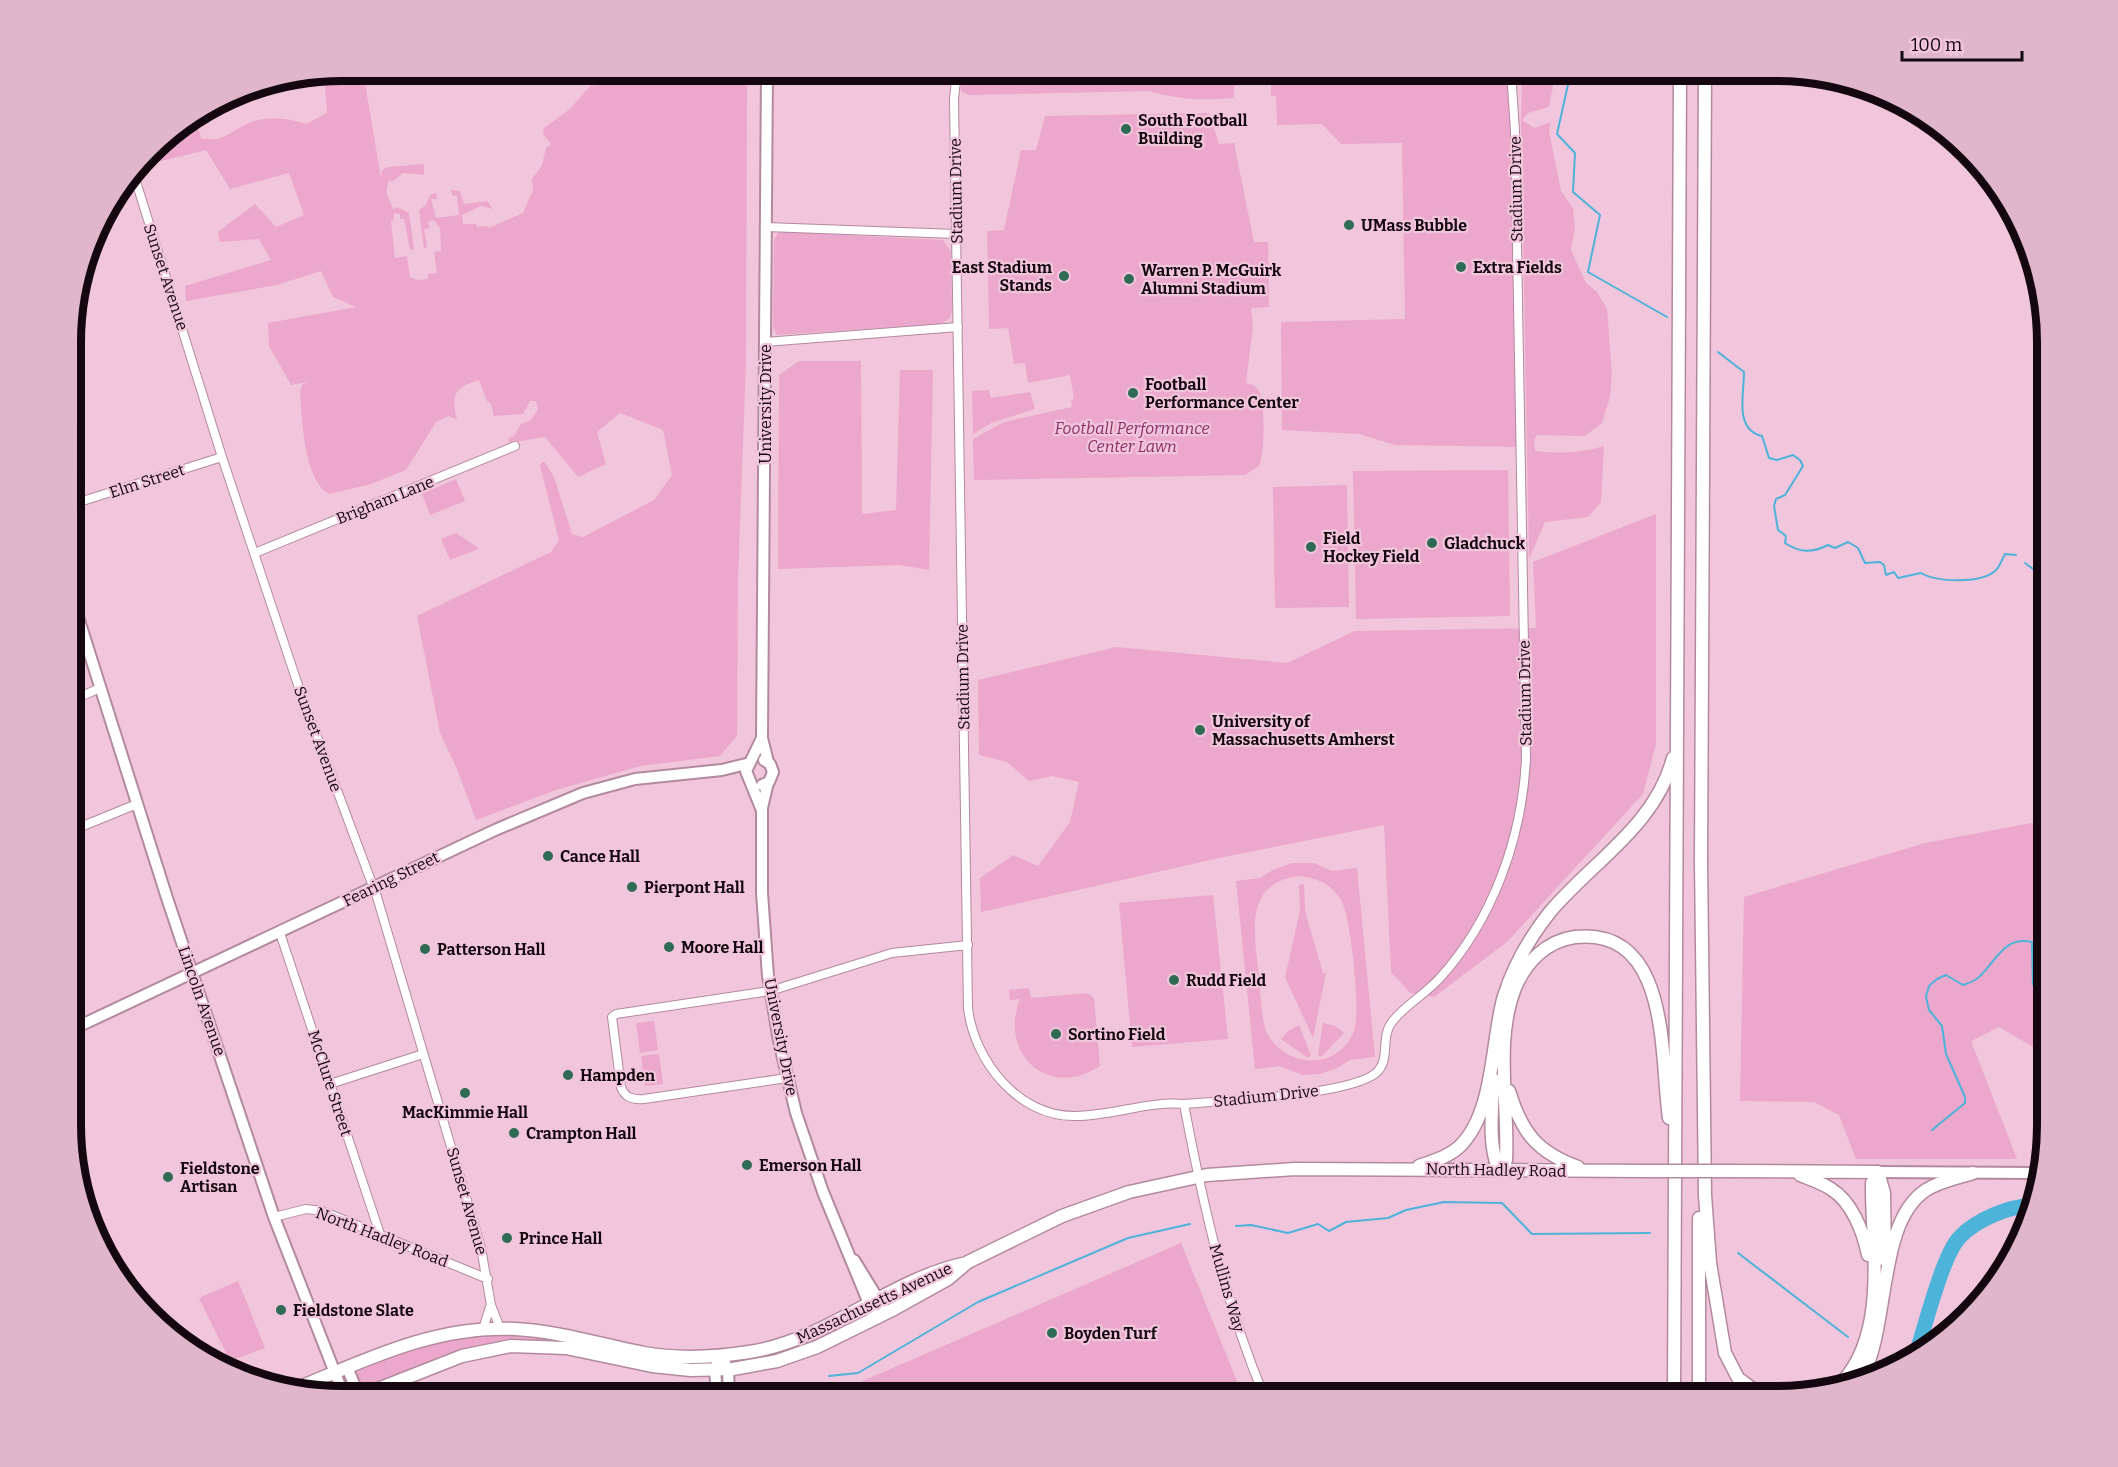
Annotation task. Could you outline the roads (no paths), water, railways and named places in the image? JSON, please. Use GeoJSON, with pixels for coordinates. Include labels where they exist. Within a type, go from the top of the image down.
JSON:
{"type":"FeatureCollection","features":[{"type":"Feature","properties":{"kind":"main road","name":"University Drive"},"geometry":{"type":"LineString","coordinates":[[767,81],[762,738],[773,772],[762,808],[762,893],[770,991],[787,1078],[823,1192],[850,1255],[880,1315]]}},
{"type":"Feature","properties":{"kind":"main road"},"geometry":{"type":"LineString","coordinates":[[1674,1386],[1680,81]]}},
{"type":"Feature","properties":{"kind":"main road"},"geometry":{"type":"LineString","coordinates":[[1699,1386],[1705,81]]}},
{"type":"Feature","properties":{"kind":"main road","name":"Lincoln Avenue"},"geometry":{"type":"LineString","coordinates":[[81,627],[274,1217],[341,1370],[352,1386]]}},
{"type":"Feature","properties":{"kind":"main road"},"geometry":{"type":"LineString","coordinates":[[1499,1170],[1506,1160],[1498,1062],[1505,994],[1527,944],[1559,902],[1652,806],[1670,771],[1678,736]]}},
{"type":"Feature","properties":{"kind":"main road","name":"University Drive"},"geometry":{"type":"LineString","coordinates":[[762,738],[746,771],[762,808]]}},
{"type":"Feature","properties":{"kind":"main road"},"geometry":{"type":"LineString","coordinates":[[751,762],[758,759],[768,762]]}},
{"type":"Feature","properties":{"kind":"main road","name":"Fearing Street"},"geometry":{"type":"LineString","coordinates":[[81,1025],[495,830],[592,790],[642,778],[722,770],[751,762]]}},
{"type":"Feature","properties":{"kind":"main road","name":"Fearing Street"},"geometry":{"type":"LineString","coordinates":[[722,770],[750,781]]}},
{"type":"Feature","properties":{"kind":"main road"},"geometry":{"type":"LineString","coordinates":[[750,781],[760,786],[768,783]]}},
{"type":"Feature","properties":{"kind":"main road"},"geometry":{"type":"LineString","coordinates":[[1406,1169],[1444,1157],[1467,1138],[1478,1119],[1498,1062],[1513,996],[1522,975],[1538,953],[1559,941],[1582,937],[1603,939],[1620,946],[1640,965],[1655,1003],[1675,1158]]}},
{"type":"Feature","properties":{"kind":"main road"},"geometry":{"type":"LineString","coordinates":[[1701,986],[1707,1229],[1718,1324],[1725,1353],[1734,1372],[1747,1386]]}},
{"type":"Feature","properties":{"kind":"main road"},"geometry":{"type":"LineString","coordinates":[[1498,1062],[1515,1109],[1532,1140],[1559,1160],[1589,1171]]}},
{"type":"Feature","properties":{"kind":"main road","name":"North Hadley Road"},"geometry":{"type":"LineString","coordinates":[[968,1262],[1079,1209],[1141,1189],[1198,1176],[1259,1170],[2033,1173]]}},
{"type":"Feature","properties":{"kind":"main road"},"geometry":{"type":"LineString","coordinates":[[1795,1172],[1832,1189],[1846,1204],[1861,1232],[1873,1280]]}},
{"type":"Feature","properties":{"kind":"main road"},"geometry":{"type":"LineString","coordinates":[[1878,1173],[1884,1193],[1886,1276]]}},
{"type":"Feature","properties":{"kind":"main road"},"geometry":{"type":"LineString","coordinates":[[1846,1376],[1856,1362],[1866,1335],[1873,1280],[1872,1184],[1878,1173]]}},
{"type":"Feature","properties":{"kind":"main road"},"geometry":{"type":"LineString","coordinates":[[1864,1370],[1878,1329],[1886,1276],[1901,1218],[1909,1205],[1932,1186],[1973,1173]]}},
{"type":"Feature","properties":{"kind":"main road","name":"Massachusetts Avenue"},"geometry":{"type":"LineString","coordinates":[[308,1384],[419,1340],[483,1329],[500,1328],[552,1333],[656,1354],[721,1355],[750,1352],[789,1342],[833,1324],[940,1269],[968,1262]]}},
{"type":"Feature","properties":{"kind":"main road","name":"Massachusetts Avenue"},"geometry":{"type":"LineString","coordinates":[[385,1386],[462,1356],[511,1346],[566,1348],[664,1368],[715,1370],[763,1364],[804,1353],[939,1284],[968,1262]]}},
{"type":"Feature","properties":{"kind":"main road"},"geometry":{"type":"LineString","coordinates":[[721,1355],[728,1369],[729,1386]]}},
{"type":"Feature","properties":{"kind":"main road"},"geometry":{"type":"LineString","coordinates":[[716,1386],[715,1370],[721,1355]]}},
{"type":"Feature","properties":{"kind":"main road","name":"Lincoln Avenue"},"geometry":{"type":"LineString","coordinates":[[341,1370],[343,1386]]}},
{"type":"Feature","properties":{"kind":"street","name":"Stadium Drive"},"geometry":{"type":"LineString","coordinates":[[955,81],[968,1008],[973,1034],[986,1062],[1015,1093],[1050,1111],[1075,1116],[1164,1102],[1184,1104],[1339,1087],[1360,1082],[1376,1073],[1382,1065],[1388,1029],[1439,978],[1468,940],[1490,901],[1510,850],[1521,806],[1526,759],[1515,132],[1512,81]]}},
{"type":"Feature","properties":{"kind":"street","name":"Sunset Avenue"},"geometry":{"type":"LineString","coordinates":[[136,182],[222,457],[332,782],[374,887],[481,1248],[491,1305],[500,1328]]}},
{"type":"Feature","properties":{"kind":"street"},"geometry":{"type":"LineString","coordinates":[[766,227],[956,234]]}},
{"type":"Feature","properties":{"kind":"street"},"geometry":{"type":"LineString","coordinates":[[765,342],[958,327]]}},
{"type":"Feature","properties":{"kind":"street","name":"Brigham Lane"},"geometry":{"type":"LineString","coordinates":[[255,553],[515,446]]}},
{"type":"Feature","properties":{"kind":"street","name":"Elm Street"},"geometry":{"type":"LineString","coordinates":[[81,501],[222,457]]}},
{"type":"Feature","properties":{"kind":"street"},"geometry":{"type":"LineString","coordinates":[[81,696],[100,688]]}},
{"type":"Feature","properties":{"kind":"street"},"geometry":{"type":"LineString","coordinates":[[81,827],[137,804]]}},
{"type":"Feature","properties":{"kind":"street","name":"McClure Street"},"geometry":{"type":"LineString","coordinates":[[280,933],[380,1234]]}},
{"type":"Feature","properties":{"kind":"street"},"geometry":{"type":"LineString","coordinates":[[787,1078],[644,1099],[627,1096],[621,1087],[612,1022],[614,1014],[770,991],[892,953],[968,945]]}},
{"type":"Feature","properties":{"kind":"street"},"geometry":{"type":"LineString","coordinates":[[330,1084],[423,1054]]}},
{"type":"Feature","properties":{"kind":"street"},"geometry":{"type":"LineString","coordinates":[[1184,1104],[1198,1176]]}},
{"type":"Feature","properties":{"kind":"street","name":"Mullins Way"},"geometry":{"type":"LineString","coordinates":[[1198,1176],[1224,1286],[1260,1386]]}},
{"type":"Feature","properties":{"kind":"street","name":"North Hadley Road"},"geometry":{"type":"LineString","coordinates":[[274,1217],[296,1211],[314,1210],[380,1234],[488,1279]]}},
{"type":"Feature","properties":{"kind":"street","name":"Sunset Avenue"},"geometry":{"type":"LineString","coordinates":[[483,1329],[491,1305]]}},
{"type":"Feature","properties":{"kind":"waterway"},"geometry":{"type":"LineString","coordinates":[[1569,81],[1557,134],[1575,153],[1573,192],[1600,215],[1588,272],[1667,317]]}},
{"type":"Feature","properties":{"kind":"waterway"},"geometry":{"type":"LineString","coordinates":[[1718,352],[1744,372],[1742,401],[1744,419],[1753,432],[1762,436],[1769,458],[1777,460],[1793,455],[1800,460],[1803,466],[1785,495],[1776,499],[1774,506],[1778,530],[1786,536],[1785,543],[1806,551],[1828,545],[1835,548],[1848,542],[1858,548],[1865,563],[1880,562],[1884,565],[1886,575],[1894,572],[1898,578],[1921,573],[1947,580],[1969,580],[1995,571],[2005,554],[2016,555]]}},
{"type":"Feature","properties":{"kind":"waterway"},"geometry":{"type":"LineString","coordinates":[[2025,563],[2037,572]]}},
{"type":"Feature","properties":{"kind":"waterway"},"geometry":{"type":"LineString","coordinates":[[1932,1130],[1965,1103],[1965,1097],[1946,1054],[1942,1026],[1929,1010],[1926,997],[1929,986],[1946,975],[1963,985],[1972,982],[2008,946],[2022,941],[2032,942],[2033,984],[2037,990]]}},
{"type":"Feature","properties":{"kind":"waterway"},"geometry":{"type":"LineString","coordinates":[[1236,1226],[1251,1225],[1288,1233],[1318,1224],[1329,1231],[1346,1222],[1388,1218],[1406,1210],[1444,1202],[1502,1203],[1532,1234],[1650,1233]]}},
{"type":"Feature","properties":{"kind":"waterway"},"geometry":{"type":"LineString","coordinates":[[1920,1343],[1947,1259],[1959,1238],[1984,1219],[2024,1206]]}},
{"type":"Feature","properties":{"kind":"waterway"},"geometry":{"type":"LineString","coordinates":[[829,1376],[858,1373],[978,1302],[1128,1238],[1190,1224]]}},
{"type":"Feature","properties":{"kind":"waterway"},"geometry":{"type":"LineString","coordinates":[[1738,1253],[1848,1337]]}},
{"type":"Feature","properties":{"kind":"place","name":"South Football Building"},"geometry":{"type":"Point","coordinates":[1126,129]}},
{"type":"Feature","properties":{"kind":"place","name":"UMass Bubble"},"geometry":{"type":"Point","coordinates":[1349,225]}},
{"type":"Feature","properties":{"kind":"place","name":"Extra Fields"},"geometry":{"type":"Point","coordinates":[1461,267]}},
{"type":"Feature","properties":{"kind":"place","name":"East Stadium Stands"},"geometry":{"type":"Point","coordinates":[1064,276]}},
{"type":"Feature","properties":{"kind":"place","name":"Warren P. McGuirk Alumni Stadium"},"geometry":{"type":"Point","coordinates":[1129,279]}},
{"type":"Feature","properties":{"kind":"place","name":"Football Performance Center"},"geometry":{"type":"Point","coordinates":[1133,393]}},
{"type":"Feature","properties":{"kind":"place","name":"Gladchuck"},"geometry":{"type":"Point","coordinates":[1432,543]}},
{"type":"Feature","properties":{"kind":"place","name":"Field Hockey Field"},"geometry":{"type":"Point","coordinates":[1311,547]}},
{"type":"Feature","properties":{"kind":"place","name":"University of Massachusetts Amherst"},"geometry":{"type":"Point","coordinates":[1200,730]}},
{"type":"Feature","properties":{"kind":"place","name":"Cance Hall"},"geometry":{"type":"Point","coordinates":[548,856]}},
{"type":"Feature","properties":{"kind":"place","name":"Pierpont Hall"},"geometry":{"type":"Point","coordinates":[632,887]}},
{"type":"Feature","properties":{"kind":"place","name":"Moore Hall"},"geometry":{"type":"Point","coordinates":[669,947]}},
{"type":"Feature","properties":{"kind":"place","name":"Patterson Hall"},"geometry":{"type":"Point","coordinates":[425,949]}},
{"type":"Feature","properties":{"kind":"place","name":"Rudd Field"},"geometry":{"type":"Point","coordinates":[1174,980]}},
{"type":"Feature","properties":{"kind":"place","name":"Sortino Field"},"geometry":{"type":"Point","coordinates":[1056,1034]}},
{"type":"Feature","properties":{"kind":"place","name":"Hampden"},"geometry":{"type":"Point","coordinates":[568,1075]}},
{"type":"Feature","properties":{"kind":"place","name":"MacKimmie Hall"},"geometry":{"type":"Point","coordinates":[465,1093]}},
{"type":"Feature","properties":{"kind":"place","name":"Crampton Hall"},"geometry":{"type":"Point","coordinates":[514,1133]}},
{"type":"Feature","properties":{"kind":"place","name":"Emerson Hall"},"geometry":{"type":"Point","coordinates":[747,1165]}},
{"type":"Feature","properties":{"kind":"place","name":"Fieldstone Artisan"},"geometry":{"type":"Point","coordinates":[168,1177]}},
{"type":"Feature","properties":{"kind":"place","name":"Prince Hall"},"geometry":{"type":"Point","coordinates":[507,1238]}},
{"type":"Feature","properties":{"kind":"place","name":"Fieldstone Slate"},"geometry":{"type":"Point","coordinates":[281,1310]}},
{"type":"Feature","properties":{"kind":"place","name":"Boyden Turf"},"geometry":{"type":"Point","coordinates":[1052,1333]}},
{"type":"Feature","properties":{"kind":"park label","name":"Football Performance Center Lawn"},"geometry":{"type":"Point","coordinates":[1132,437]}}]}
